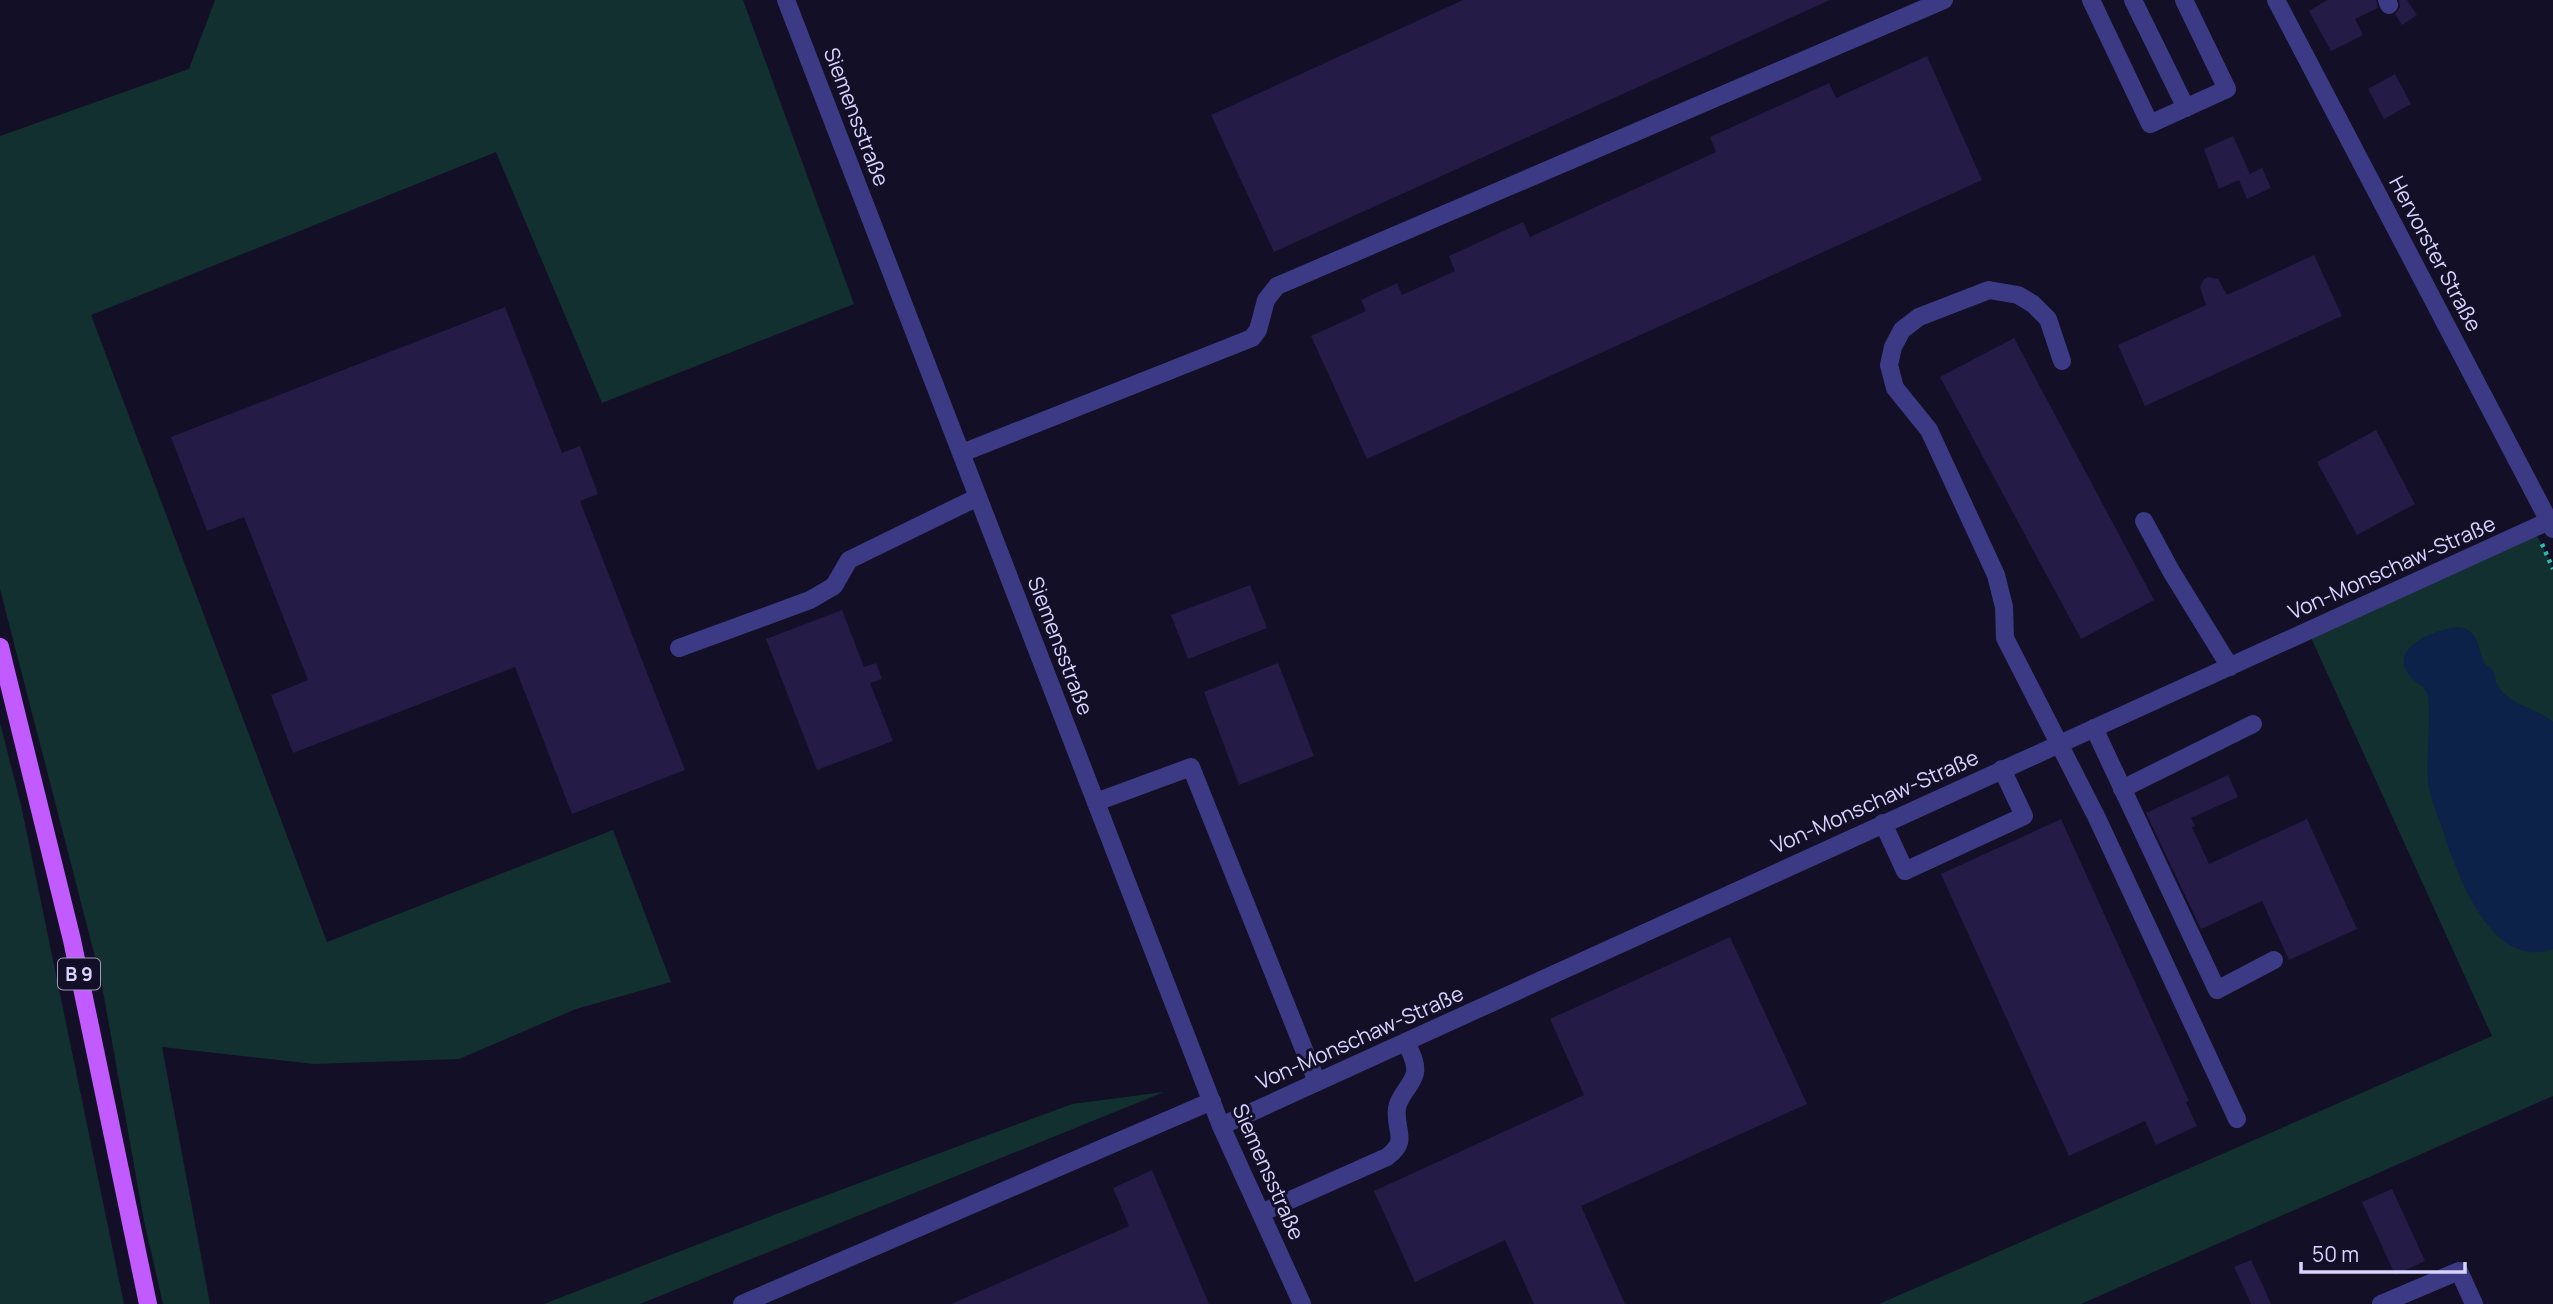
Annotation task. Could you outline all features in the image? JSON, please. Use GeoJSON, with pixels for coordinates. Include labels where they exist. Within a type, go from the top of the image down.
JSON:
{"type":"FeatureCollection","features":[{"type":"Feature","properties":{"kind":"main road","name":"B 9"},"geometry":{"type":"LineString","coordinates":[[0,647],[72,940],[149,1304]]}},
{"type":"Feature","properties":{"kind":"street","name":"Siemensstraße"},"geometry":{"type":"LineString","coordinates":[[786,0],[1221,1126],[1302,1304]]}},
{"type":"Feature","properties":{"kind":"street"},"geometry":{"type":"LineString","coordinates":[[962,453],[1252,338],[1258,330],[1266,300],[1277,286],[1944,0]]}},
{"type":"Feature","properties":{"kind":"street"},"geometry":{"type":"LineString","coordinates":[[2091,0],[2150,124],[2227,89],[2184,0]]}},
{"type":"Feature","properties":{"kind":"street"},"geometry":{"type":"LineString","coordinates":[[2133,0],[2186,108]]}},
{"type":"Feature","properties":{"kind":"street","name":"Hervorster Straße"},"geometry":{"type":"LineString","coordinates":[[2280,1],[2551,525]]}},
{"type":"Feature","properties":{"kind":"street"},"geometry":{"type":"LineString","coordinates":[[2062,361],[2048,320],[2033,304],[2018,295],[1989,290],[1919,317],[1902,330],[1888,365],[1895,388],[1930,430],[1996,575],[2004,607],[2005,638],[2097,818],[2237,1119]]}},
{"type":"Feature","properties":{"kind":"street"},"geometry":{"type":"LineString","coordinates":[[679,648],[810,600],[834,586],[849,560],[978,497]]}},
{"type":"Feature","properties":{"kind":"street"},"geometry":{"type":"LineString","coordinates":[[2144,521],[2230,667]]}},
{"type":"Feature","properties":{"kind":"street","name":"Von-Monschaw-Straße"},"geometry":{"type":"LineString","coordinates":[[1221,1126],[1883,822],[2551,525]]}},
{"type":"Feature","properties":{"kind":"street"},"geometry":{"type":"LineString","coordinates":[[2122,789],[2253,724]]}},
{"type":"Feature","properties":{"kind":"street"},"geometry":{"type":"LineString","coordinates":[[2094,728],[2217,990],[2274,960]]}},
{"type":"Feature","properties":{"kind":"street"},"geometry":{"type":"LineString","coordinates":[[1096,802],[1191,767],[1317,1082]]}},
{"type":"Feature","properties":{"kind":"street"},"geometry":{"type":"LineString","coordinates":[[1883,822],[1906,871],[2024,816],[2002,769]]}},
{"type":"Feature","properties":{"kind":"street"},"geometry":{"type":"LineString","coordinates":[[1261,1213],[1387,1157],[1396,1150],[1401,1139],[1398,1106],[1415,1073],[1414,1060],[1406,1042]]}},
{"type":"Feature","properties":{"kind":"street"},"geometry":{"type":"LineString","coordinates":[[742,1304],[1212,1101]]}},
{"type":"Feature","properties":{"kind":"street"},"geometry":{"type":"LineString","coordinates":[[2381,1304],[2459,1271],[2474,1304]]}},
{"type":"Feature","properties":{"kind":"green space"},"geometry":{"type":"Polygon","coordinates":[[[215,0],[743,0],[854,304],[602,403],[496,152],[91,315],[327,942],[613,830],[671,982],[576,1009],[459,1059],[314,1064],[162,1047],[210,1304],[163,1304],[144,1221],[101,980],[0,589],[0,136],[189,69],[215,0]]]}},
{"type":"Feature","properties":{"kind":"green space"},"geometry":{"type":"Polygon","coordinates":[[[2534,529],[2553,568],[2553,1096],[2081,1304],[1879,1304],[2492,1036],[2308,631],[2534,529]]]}},
{"type":"Feature","properties":{"kind":"green space"},"geometry":{"type":"Polygon","coordinates":[[[0,723],[21,805],[124,1304],[0,1304],[0,723]]]}},
{"type":"Feature","properties":{"kind":"green space"},"geometry":{"type":"Polygon","coordinates":[[[1164,1092],[640,1304],[544,1304],[1072,1104],[1164,1092]]]}},
{"type":"Feature","properties":{"kind":"water"},"geometry":{"type":"Polygon","coordinates":[[[2458,627],[2471,632],[2477,640],[2485,663],[2492,669],[2496,682],[2507,696],[2553,722],[2553,949],[2531,952],[2511,946],[2494,932],[2467,892],[2432,799],[2428,782],[2428,696],[2404,666],[2404,656],[2417,641],[2438,631],[2458,627]]]}},
{"type":"Feature","properties":{"kind":"building"},"geometry":{"type":"Polygon","coordinates":[[[1463,0],[1830,0],[1274,252],[1211,115],[1463,0]]]}},
{"type":"Feature","properties":{"kind":"building"},"geometry":{"type":"Polygon","coordinates":[[[2327,0],[2376,0],[2378,8],[2355,19],[2363,35],[2331,51],[2309,11],[2327,0]]]}},
{"type":"Feature","properties":{"kind":"building"},"geometry":{"type":"Polygon","coordinates":[[[2399,0],[2407,0],[2417,15],[2402,25],[2395,14],[2400,7],[2399,0]]]}},
{"type":"Feature","properties":{"kind":"building"},"geometry":{"type":"Polygon","coordinates":[[[1927,56],[1982,180],[1367,459],[1311,336],[1366,311],[1361,300],[1397,283],[1402,295],[1455,271],[1449,256],[1523,222],[1530,237],[1716,152],[1710,137],[1829,83],[1836,98],[1927,56]]]}},
{"type":"Feature","properties":{"kind":"building"},"geometry":{"type":"Polygon","coordinates":[[[2395,74],[2411,104],[2384,119],[2368,89],[2395,74]]]}},
{"type":"Feature","properties":{"kind":"building"},"geometry":{"type":"Polygon","coordinates":[[[2233,136],[2250,174],[2262,168],[2271,188],[2247,199],[2239,180],[2219,189],[2204,149],[2233,136]]]}},
{"type":"Feature","properties":{"kind":"building"},"geometry":{"type":"Polygon","coordinates":[[[2314,255],[2342,316],[2145,406],[2118,345],[2206,305],[2200,287],[2208,277],[2218,279],[2227,295],[2314,255]]]}},
{"type":"Feature","properties":{"kind":"building"},"geometry":{"type":"Polygon","coordinates":[[[505,307],[562,453],[580,446],[598,494],[580,501],[685,770],[572,814],[515,667],[293,753],[271,695],[308,680],[244,517],[207,531],[171,437],[505,307]]]}},
{"type":"Feature","properties":{"kind":"building"},"geometry":{"type":"Polygon","coordinates":[[[2014,338],[2154,600],[2081,639],[1940,377],[2014,338]]]}},
{"type":"Feature","properties":{"kind":"building"},"geometry":{"type":"Polygon","coordinates":[[[2376,430],[2415,504],[2357,535],[2317,462],[2376,430]]]}},
{"type":"Feature","properties":{"kind":"building"},"geometry":{"type":"Polygon","coordinates":[[[1250,585],[1267,628],[1188,659],[1171,615],[1250,585]]]}},
{"type":"Feature","properties":{"kind":"building"},"geometry":{"type":"Polygon","coordinates":[[[842,610],[864,667],[876,663],[882,679],[870,683],[893,741],[817,770],[766,639],[842,610]]]}},
{"type":"Feature","properties":{"kind":"building"},"geometry":{"type":"Polygon","coordinates":[[[1278,663],[1314,756],[1239,785],[1204,692],[1278,663]]]}},
{"type":"Feature","properties":{"kind":"building"},"geometry":{"type":"Polygon","coordinates":[[[2228,775],[2238,797],[2191,818],[2195,826],[2192,827],[2209,864],[2307,819],[2357,929],[2289,960],[2262,901],[2201,929],[2146,813],[2228,775]]]}},
{"type":"Feature","properties":{"kind":"building"},"geometry":{"type":"Polygon","coordinates":[[[2061,819],[2189,1101],[2186,1102],[2197,1126],[2156,1145],[2145,1121],[2069,1156],[1941,874],[2061,819]]]}},
{"type":"Feature","properties":{"kind":"building"},"geometry":{"type":"Polygon","coordinates":[[[1730,937],[1807,1104],[1581,1206],[1625,1304],[1534,1304],[1505,1240],[1415,1282],[1374,1191],[1584,1095],[1550,1019],[1730,937]]]}},
{"type":"Feature","properties":{"kind":"building"},"geometry":{"type":"Polygon","coordinates":[[[1152,1170],[1209,1304],[951,1304],[1129,1226],[1113,1188],[1152,1170]]]}},
{"type":"Feature","properties":{"kind":"building"},"geometry":{"type":"Polygon","coordinates":[[[2392,1189],[2425,1261],[2395,1275],[2362,1202],[2392,1189]]]}},
{"type":"Feature","properties":{"kind":"building"},"geometry":{"type":"Polygon","coordinates":[[[2251,1260],[2271,1304],[2251,1304],[2234,1267],[2251,1260]]]}}]}
